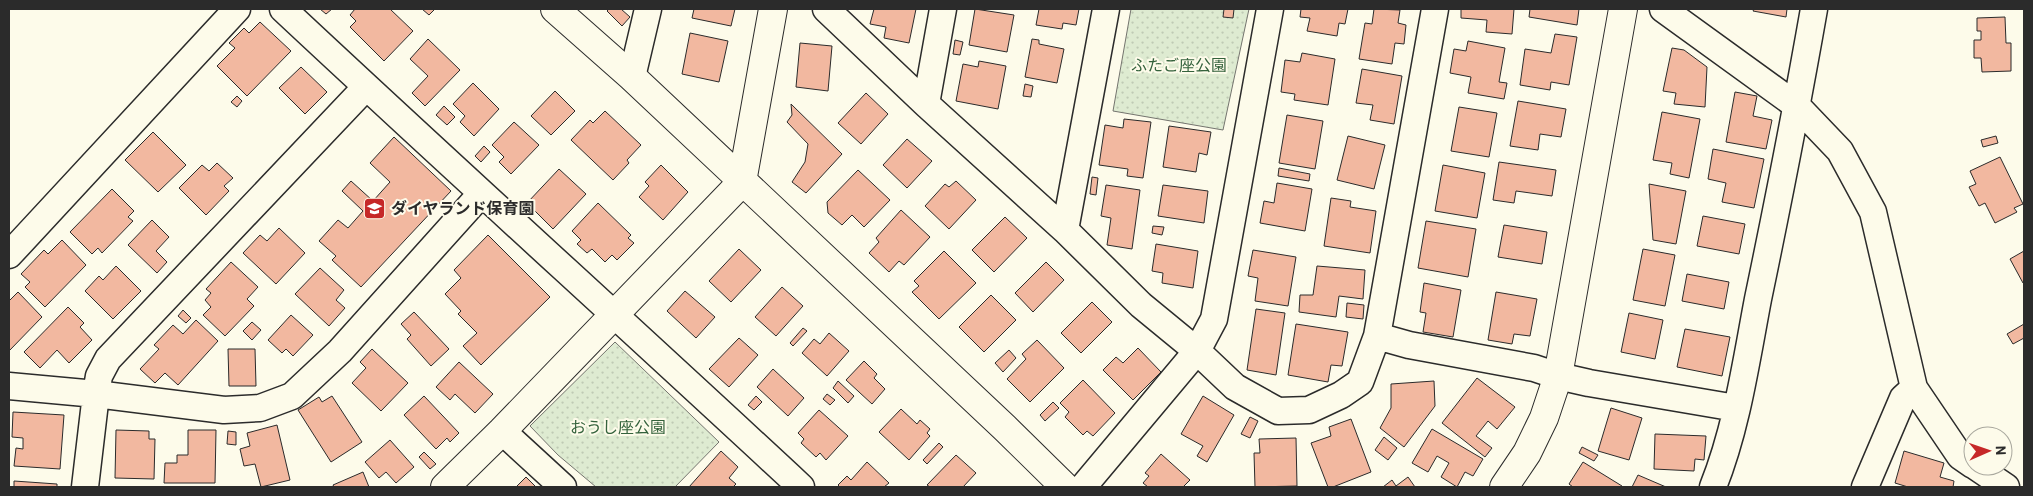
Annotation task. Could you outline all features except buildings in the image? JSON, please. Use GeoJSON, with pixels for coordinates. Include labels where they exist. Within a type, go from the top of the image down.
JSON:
{"type":"FeatureCollection","features":[{"type":"Feature","properties":{"kind":"street"},"geometry":{"type":"LineString","coordinates":[[9,255],[237,9]]}},
{"type":"Feature","properties":{"kind":"street"},"geometry":{"type":"LineString","coordinates":[[283,9],[481,194],[615,313],[801,487]]}},
{"type":"Feature","properties":{"kind":"street"},"geometry":{"type":"LineString","coordinates":[[556,9],[632,77],[1005,428],[1065,487]]}},
{"type":"Feature","properties":{"kind":"street"},"geometry":{"type":"LineString","coordinates":[[632,77],[648,9]]}},
{"type":"Feature","properties":{"kind":"street"},"geometry":{"type":"LineString","coordinates":[[445,487],[502,431],[742,182],[772,9]]}},
{"type":"Feature","properties":{"kind":"street"},"geometry":{"type":"LineString","coordinates":[[826,9],[926,104],[1064,230],[1141,305],[1197,351],[1235,387],[1278,411],[1309,410],[1341,395],[1360,382],[1378,336],[1435,9]]}},
{"type":"Feature","properties":{"kind":"street"},"geometry":{"type":"LineString","coordinates":[[926,104],[943,9]]}},
{"type":"Feature","properties":{"kind":"street"},"geometry":{"type":"LineString","coordinates":[[1064,230],[1106,9]]}},
{"type":"Feature","properties":{"kind":"street"},"geometry":{"type":"LineString","coordinates":[[1083,487],[1197,351],[1214,319],[1270,9]]}},
{"type":"Feature","properties":{"kind":"street"},"geometry":{"type":"LineString","coordinates":[[1504,487],[1526,453],[1544,418],[1558,376],[1623,9]]}},
{"type":"Feature","properties":{"kind":"street"},"geometry":{"type":"LineString","coordinates":[[1663,9],[1797,106],[1840,151],[1873,212],[1914,388],[1963,458]]}},
{"type":"Feature","properties":{"kind":"street"},"geometry":{"type":"LineString","coordinates":[[1713,487],[1723,463],[1736,408],[1797,106],[1814,9]]}},
{"type":"Feature","properties":{"kind":"street"},"geometry":{"type":"LineString","coordinates":[[85,487],[99,376],[108,359],[366,87]]}},
{"type":"Feature","properties":{"kind":"street"},"geometry":{"type":"LineString","coordinates":[[9,386],[96,394],[224,410],[260,408],[292,396],[340,351],[481,194]]}},
{"type":"Feature","properties":{"kind":"street"},"geometry":{"type":"LineString","coordinates":[[1378,336],[1409,345],[1534,368],[1589,383],[1736,408]]}},
{"type":"Feature","properties":{"kind":"street"},"geometry":{"type":"LineString","coordinates":[[1865,487],[1903,398],[1914,388]]}},
{"type":"Feature","properties":{"kind":"street"},"geometry":{"type":"LineString","coordinates":[[502,431],[563,487]]}},
{"type":"Feature","properties":{"kind":"street"},"geometry":{"type":"LineString","coordinates":[[1990,476],[2006,487]]}},
{"type":"Feature","properties":{"kind":"green space","name":"ふたご座公園"},"geometry":{"type":"Polygon","coordinates":[[[1131,9],[1249,9],[1223,130],[1113,111],[1131,9]]]}},
{"type":"Feature","properties":{"kind":"green space","name":"おうし座公園"},"geometry":{"type":"Polygon","coordinates":[[[615,342],[719,442],[675,487],[596,487],[558,455],[530,426],[615,342]]]}},
{"type":"Feature","properties":{"kind":"place","name":"ダイヤランド保育園"},"geometry":{"type":"Point","coordinates":[375,208]}}]}
